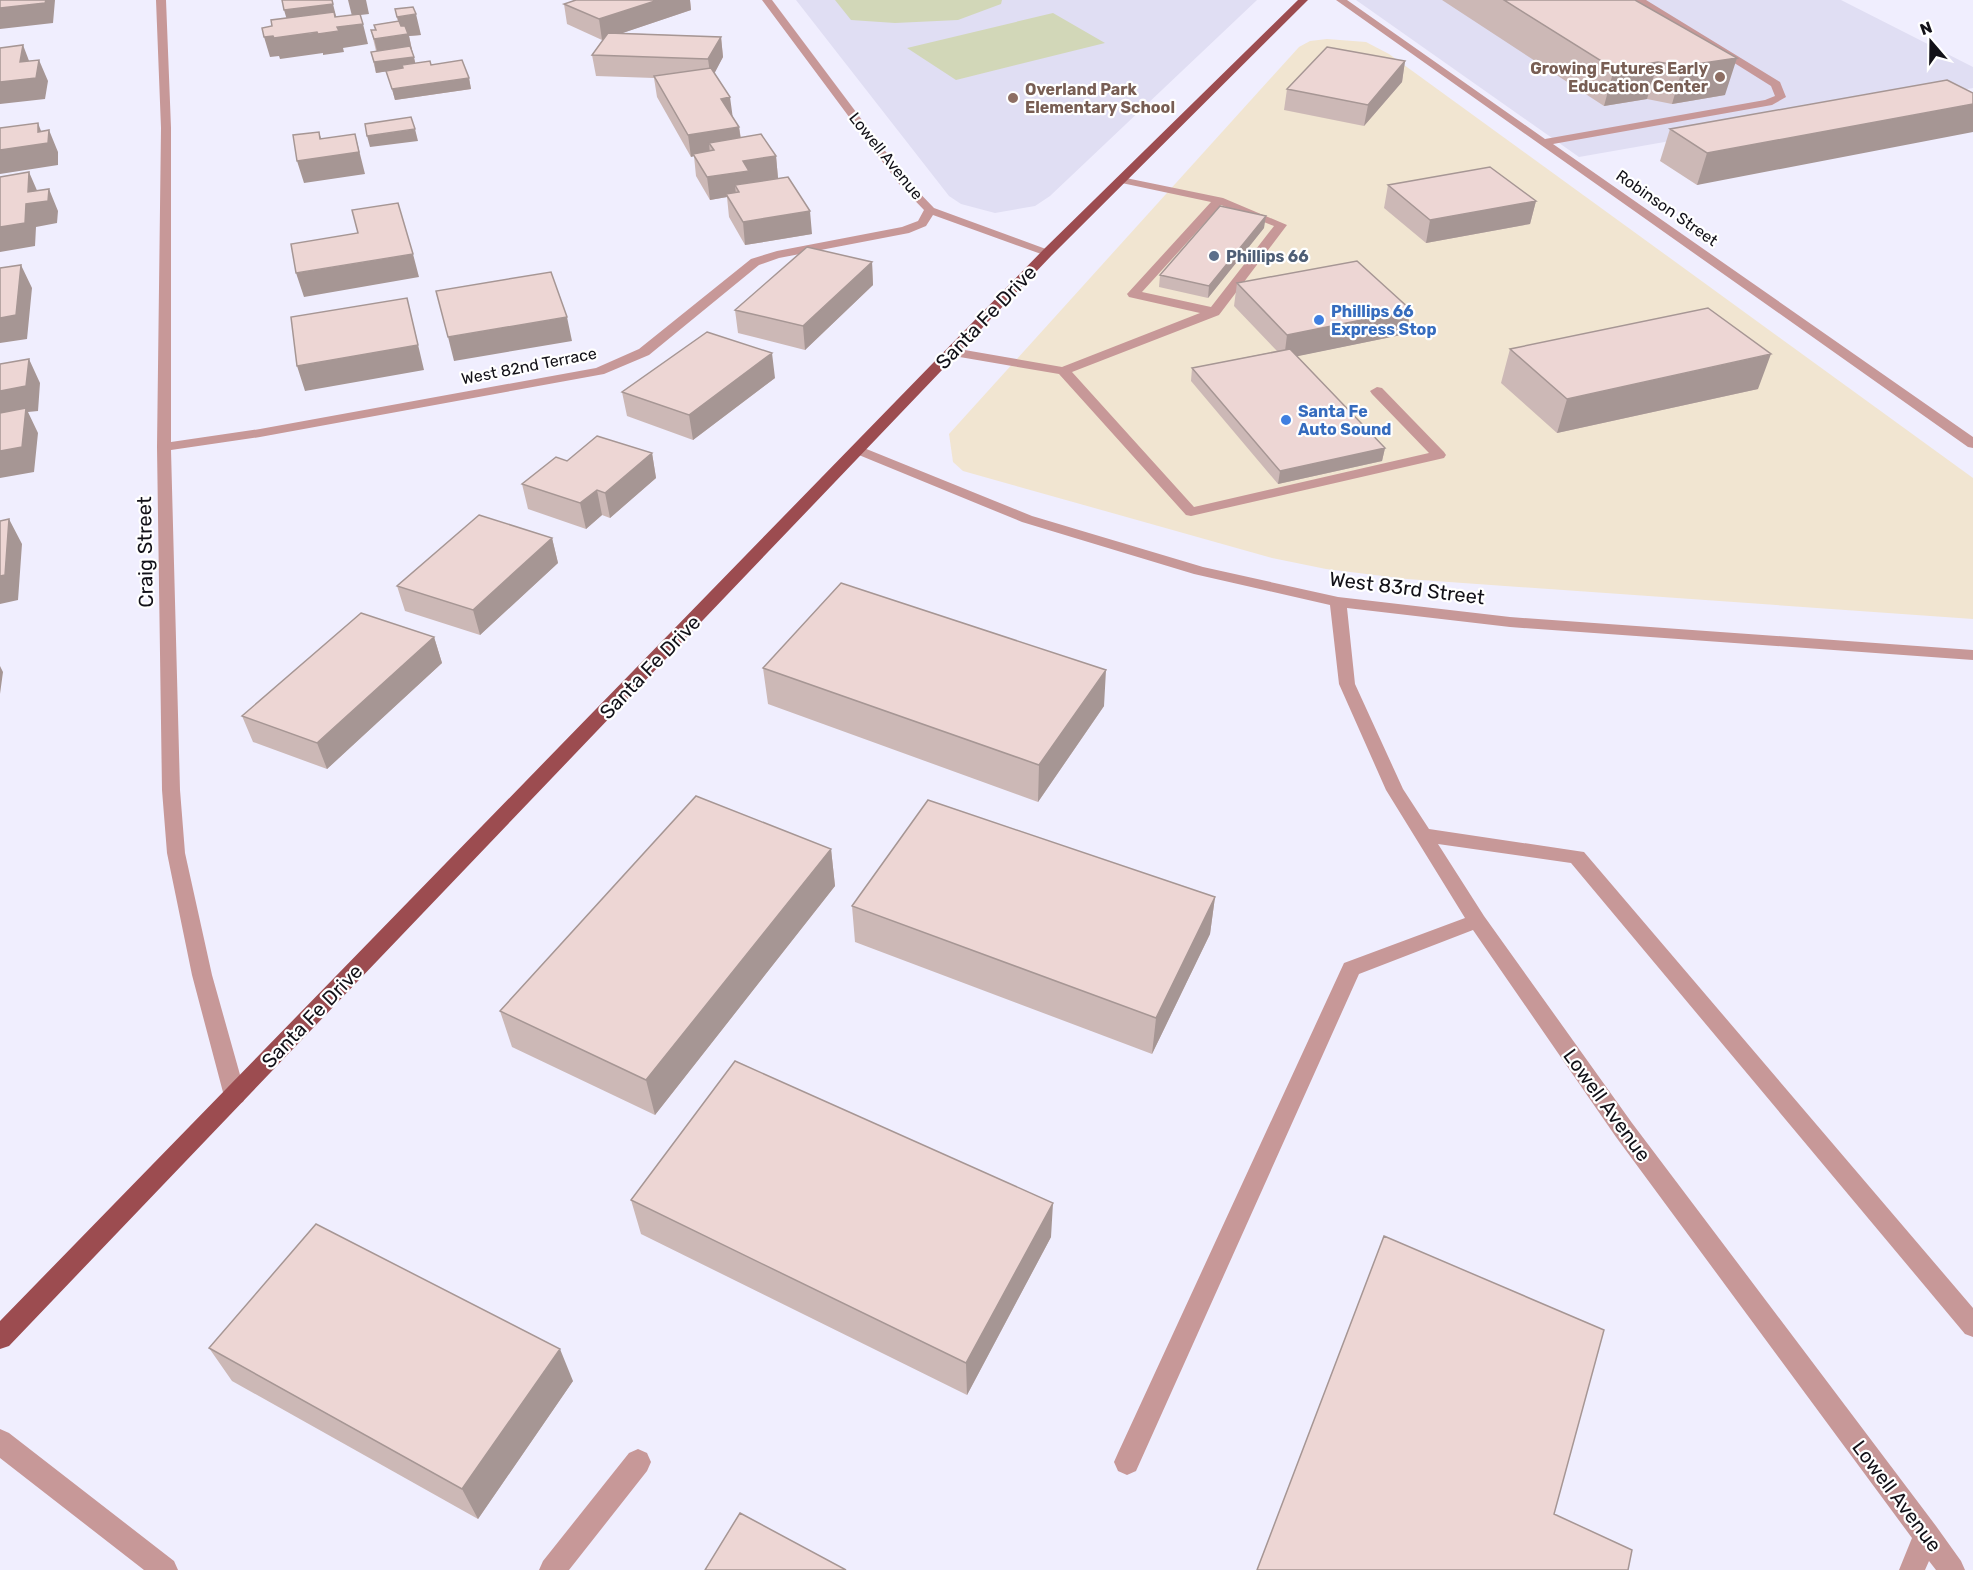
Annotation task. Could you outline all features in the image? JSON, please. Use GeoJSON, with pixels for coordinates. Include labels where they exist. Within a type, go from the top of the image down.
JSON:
{"type":"FeatureCollection","features":[{"type":"Feature","properties":{"kind":"main road","name":"Santa Fe Drive"},"geometry":{"type":"LineString","coordinates":[[0,1338],[1048,252],[1303,0]]}},
{"type":"Feature","properties":{"kind":"street","name":"Craig Street"},"geometry":{"type":"LineString","coordinates":[[161,0],[166,128],[164,447],[171,790],[176,853],[202,975],[235,1096]]}},
{"type":"Feature","properties":{"kind":"street","name":"Lowell Avenue"},"geometry":{"type":"LineString","coordinates":[[766,0],[903,182],[930,210],[1048,252]]}},
{"type":"Feature","properties":{"kind":"street","name":"Robinson Street"},"geometry":{"type":"LineString","coordinates":[[1341,0],[1973,444]]}},
{"type":"Feature","properties":{"kind":"street"},"geometry":{"type":"LineString","coordinates":[[1544,142],[1768,103],[1781,97],[1776,84],[1639,0]]}},
{"type":"Feature","properties":{"kind":"street"},"geometry":{"type":"LineString","coordinates":[[953,352],[1063,371],[1214,312],[1281,225],[1219,200],[1121,180]]}},
{"type":"Feature","properties":{"kind":"street"},"geometry":{"type":"LineString","coordinates":[[1214,312],[1132,294],[1219,200]]}},
{"type":"Feature","properties":{"kind":"street","name":"West 82nd Terrace"},"geometry":{"type":"LineString","coordinates":[[164,447],[260,433],[599,371],[644,352],[755,262],[777,255],[905,230],[922,223],[930,210]]}},
{"type":"Feature","properties":{"kind":"street"},"geometry":{"type":"LineString","coordinates":[[1063,371],[1191,512],[1439,455],[1377,392]]}},
{"type":"Feature","properties":{"kind":"street","name":"West 83rd Street"},"geometry":{"type":"LineString","coordinates":[[859,450],[1027,519],[1200,571],[1338,602],[1510,622],[1973,655]]}},
{"type":"Feature","properties":{"kind":"street","name":"Lowell Avenue"},"geometry":{"type":"LineString","coordinates":[[1338,602],[1347,684],[1395,789],[1477,921],[1624,1130],[1952,1570]]}},
{"type":"Feature","properties":{"kind":"street"},"geometry":{"type":"LineString","coordinates":[[1424,836],[1577,857],[1973,1326]]}},
{"type":"Feature","properties":{"kind":"street"},"geometry":{"type":"LineString","coordinates":[[1127,1462],[1351,969],[1477,921]]}},
{"type":"Feature","properties":{"kind":"street"},"geometry":{"type":"LineString","coordinates":[[0,1442],[165,1570]]}},
{"type":"Feature","properties":{"kind":"street"},"geometry":{"type":"LineString","coordinates":[[552,1570],[638,1462]]}},
{"type":"Feature","properties":{"kind":"street"},"geometry":{"type":"LineString","coordinates":[[1912,1570],[1927,1536]]}},
{"type":"Feature","properties":{"kind":"shaded area","name":"Overland Park Elementary School"},"geometry":{"type":"Polygon","coordinates":[[[796,0],[1257,0],[1050,196],[1035,206],[995,213],[961,204],[949,196],[796,0]]]}},
{"type":"Feature","properties":{"kind":"shaded area","name":"Growing Futures Early Education Center"},"geometry":{"type":"Polygon","coordinates":[[[1356,0],[1841,0],[1973,67],[1973,88],[1579,157],[1356,0]]]}},
{"type":"Feature","properties":{"kind":"shaded area"},"geometry":{"type":"Polygon","coordinates":[[[1327,39],[1366,42],[1389,54],[1973,478],[1973,619],[1407,579],[1326,569],[1272,558],[963,471],[953,462],[949,434],[1299,47],[1310,41],[1327,39]]]}},
{"type":"Feature","properties":{"kind":"green space"},"geometry":{"type":"Polygon","coordinates":[[[835,0],[1002,0],[1001,4],[958,20],[895,23],[851,20],[835,0]]]}},
{"type":"Feature","properties":{"kind":"green space"},"geometry":{"type":"Polygon","coordinates":[[[1053,13],[1105,43],[956,80],[907,48],[1053,13]]]}},
{"type":"Feature","properties":{"kind":"building"},"geometry":{"type":"Polygon","coordinates":[[[0,0],[46,0],[45,3],[0,8],[0,0]]]}},
{"type":"Feature","properties":{"kind":"building"},"geometry":{"type":"Polygon","coordinates":[[[282,0],[332,0],[333,4],[284,10],[282,0]]]}},
{"type":"Feature","properties":{"kind":"building"},"geometry":{"type":"Polygon","coordinates":[[[576,0],[658,0],[599,19],[564,4],[576,0]]]}},
{"type":"Feature","properties":{"kind":"building"},"geometry":{"type":"Polygon","coordinates":[[[1504,0],[1635,0],[1737,58],[1683,66],[1658,62],[1614,69],[1504,0]]]}},
{"type":"Feature","properties":{"kind":"building"},"geometry":{"type":"Polygon","coordinates":[[[413,7],[416,14],[397,17],[395,9],[413,7]]]}},
{"type":"Feature","properties":{"kind":"building"},"geometry":{"type":"Polygon","coordinates":[[[334,12],[335,17],[360,14],[363,24],[337,27],[339,31],[318,34],[317,32],[274,38],[273,36],[264,37],[262,28],[272,26],[271,20],[334,12]]]}},
{"type":"Feature","properties":{"kind":"building"},"geometry":{"type":"Polygon","coordinates":[[[399,21],[401,26],[405,26],[408,34],[374,39],[371,30],[376,30],[374,25],[399,21]]]}},
{"type":"Feature","properties":{"kind":"building"},"geometry":{"type":"Polygon","coordinates":[[[608,33],[721,37],[708,59],[592,55],[608,33]]]}},
{"type":"Feature","properties":{"kind":"building"},"geometry":{"type":"Polygon","coordinates":[[[23,45],[20,62],[39,60],[36,78],[0,82],[0,48],[23,45]]]}},
{"type":"Feature","properties":{"kind":"building"},"geometry":{"type":"Polygon","coordinates":[[[410,46],[414,57],[374,62],[371,52],[410,46]]]}},
{"type":"Feature","properties":{"kind":"building"},"geometry":{"type":"Polygon","coordinates":[[[1327,47],[1405,61],[1368,105],[1287,89],[1327,47]]]}},
{"type":"Feature","properties":{"kind":"building"},"geometry":{"type":"Polygon","coordinates":[[[462,60],[469,78],[392,89],[386,71],[403,68],[402,65],[430,61],[431,65],[462,60]]]}},
{"type":"Feature","properties":{"kind":"building"},"geometry":{"type":"Polygon","coordinates":[[[711,68],[730,97],[721,99],[739,127],[688,135],[654,76],[711,68]]]}},
{"type":"Feature","properties":{"kind":"building"},"geometry":{"type":"Polygon","coordinates":[[[1947,80],[1973,93],[1973,104],[1707,153],[1670,129],[1947,80]]]}},
{"type":"Feature","properties":{"kind":"building"},"geometry":{"type":"Polygon","coordinates":[[[411,117],[415,129],[367,136],[365,124],[411,117]]]}},
{"type":"Feature","properties":{"kind":"building"},"geometry":{"type":"Polygon","coordinates":[[[38,123],[38,132],[49,130],[48,143],[0,150],[0,128],[38,123]]]}},
{"type":"Feature","properties":{"kind":"building"},"geometry":{"type":"Polygon","coordinates":[[[319,132],[320,139],[355,134],[359,152],[297,161],[293,135],[319,132]]]}},
{"type":"Feature","properties":{"kind":"building"},"geometry":{"type":"Polygon","coordinates":[[[761,134],[776,156],[743,161],[749,171],[707,177],[693,154],[714,150],[709,143],[761,134]]]}},
{"type":"Feature","properties":{"kind":"building"},"geometry":{"type":"Polygon","coordinates":[[[1490,167],[1536,201],[1430,220],[1388,185],[1490,167]]]}},
{"type":"Feature","properties":{"kind":"building"},"geometry":{"type":"Polygon","coordinates":[[[29,172],[28,192],[49,189],[48,201],[26,204],[25,223],[0,227],[0,177],[29,172]]]}},
{"type":"Feature","properties":{"kind":"building"},"geometry":{"type":"Polygon","coordinates":[[[788,177],[810,211],[743,222],[726,194],[739,192],[735,185],[788,177]]]}},
{"type":"Feature","properties":{"kind":"building"},"geometry":{"type":"Polygon","coordinates":[[[398,203],[413,254],[296,273],[291,244],[358,233],[352,210],[398,203]]]}},
{"type":"Feature","properties":{"kind":"building","name":"Phillips 66"},"geometry":{"type":"Polygon","coordinates":[[[1220,206],[1266,216],[1209,286],[1160,275],[1220,206]]]}},
{"type":"Feature","properties":{"kind":"building"},"geometry":{"type":"Polygon","coordinates":[[[807,247],[872,262],[803,326],[735,310],[807,247]]]}},
{"type":"Feature","properties":{"kind":"building"},"geometry":{"type":"Polygon","coordinates":[[[1357,261],[1411,310],[1287,335],[1237,283],[1357,261]]]}},
{"type":"Feature","properties":{"kind":"building"},"geometry":{"type":"Polygon","coordinates":[[[21,265],[16,315],[0,318],[0,268],[21,265]]]}},
{"type":"Feature","properties":{"kind":"building"},"geometry":{"type":"Polygon","coordinates":[[[551,272],[567,317],[448,337],[436,291],[551,272]]]}},
{"type":"Feature","properties":{"kind":"building"},"geometry":{"type":"Polygon","coordinates":[[[407,298],[418,345],[297,366],[291,317],[407,298]]]}},
{"type":"Feature","properties":{"kind":"building"},"geometry":{"type":"Polygon","coordinates":[[[1708,308],[1771,354],[1567,399],[1510,349],[1708,308]]]}},
{"type":"Feature","properties":{"kind":"building"},"geometry":{"type":"Polygon","coordinates":[[[707,332],[772,353],[689,415],[622,392],[707,332]]]}},
{"type":"Feature","properties":{"kind":"building"},"geometry":{"type":"Polygon","coordinates":[[[1290,349],[1385,448],[1280,471],[1192,368],[1290,349]]]}},
{"type":"Feature","properties":{"kind":"building"},"geometry":{"type":"Polygon","coordinates":[[[29,359],[26,386],[0,391],[0,364],[29,359]]]}},
{"type":"Feature","properties":{"kind":"building"},"geometry":{"type":"Polygon","coordinates":[[[26,408],[22,447],[0,451],[0,413],[26,408]]]}},
{"type":"Feature","properties":{"kind":"building"},"geometry":{"type":"Polygon","coordinates":[[[597,436],[652,453],[605,493],[597,490],[580,503],[522,484],[556,457],[567,461],[597,436]]]}},
{"type":"Feature","properties":{"kind":"building"},"geometry":{"type":"Polygon","coordinates":[[[479,515],[552,538],[473,610],[397,586],[479,515]]]}},
{"type":"Feature","properties":{"kind":"building"},"geometry":{"type":"Polygon","coordinates":[[[9,519],[5,575],[0,576],[0,521],[9,519]]]}},
{"type":"Feature","properties":{"kind":"building"},"geometry":{"type":"Polygon","coordinates":[[[841,583],[1106,670],[1039,765],[763,668],[841,583]]]}},
{"type":"Feature","properties":{"kind":"building"},"geometry":{"type":"Polygon","coordinates":[[[361,613],[434,637],[317,743],[242,716],[361,613]]]}},
{"type":"Feature","properties":{"kind":"building"},"geometry":{"type":"Polygon","coordinates":[[[696,796],[831,849],[646,1080],[500,1011],[696,796]]]}},
{"type":"Feature","properties":{"kind":"building"},"geometry":{"type":"Polygon","coordinates":[[[928,800],[1215,897],[1156,1018],[852,906],[928,800]]]}},
{"type":"Feature","properties":{"kind":"building"},"geometry":{"type":"Polygon","coordinates":[[[735,1061],[1053,1203],[966,1363],[631,1200],[735,1061]]]}},
{"type":"Feature","properties":{"kind":"building"},"geometry":{"type":"Polygon","coordinates":[[[316,1224],[560,1349],[462,1489],[209,1348],[316,1224]]]}},
{"type":"Feature","properties":{"kind":"building"},"geometry":{"type":"Polygon","coordinates":[[[1384,1236],[1604,1330],[1554,1514],[1632,1550],[1628,1570],[1257,1570],[1384,1236]]]}},
{"type":"Feature","properties":{"kind":"building"},"geometry":{"type":"Polygon","coordinates":[[[740,1513],[846,1570],[705,1570],[740,1513]]]}},
{"type":"Feature","properties":{"kind":"place","name":"Growing Futures Early Education Center"},"geometry":{"type":"Point","coordinates":[1720,77]}},
{"type":"Feature","properties":{"kind":"place","name":"Overland Park Elementary School"},"geometry":{"type":"Point","coordinates":[1013,98]}},
{"type":"Feature","properties":{"kind":"place","name":"Phillips 66"},"geometry":{"type":"Point","coordinates":[1214,256]}},
{"type":"Feature","properties":{"kind":"place","name":"Phillips 66 Express Stop"},"geometry":{"type":"Point","coordinates":[1319,320]}},
{"type":"Feature","properties":{"kind":"place","name":"Santa Fe Auto Sound"},"geometry":{"type":"Point","coordinates":[1286,420]}}]}
